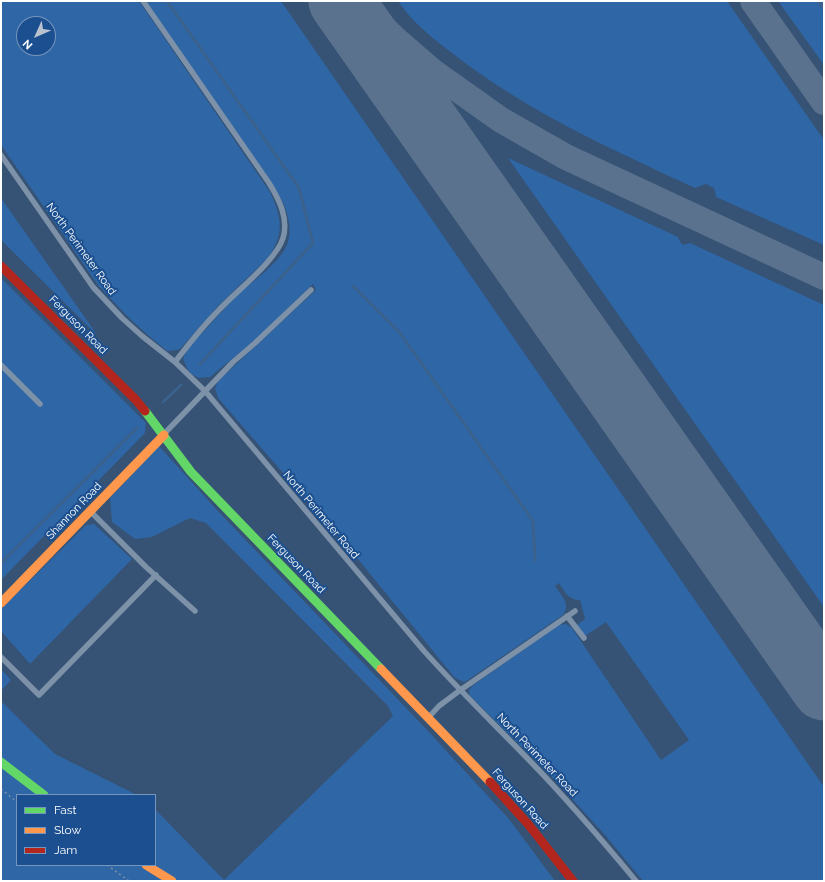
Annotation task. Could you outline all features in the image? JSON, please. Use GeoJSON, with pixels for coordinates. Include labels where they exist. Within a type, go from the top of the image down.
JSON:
{"type":"FeatureCollection","features":[{"type":"Feature","properties":{"kind":"street","name":"Ferguson Road"},"geometry":{"type":"LineString","coordinates":[[1,266],[136,400],[191,472],[490,782],[528,824],[574,881]]}},
{"type":"Feature","properties":{"kind":"street","name":"Shannon Road"},"geometry":{"type":"LineString","coordinates":[[1,603],[164,435]]}},
{"type":"Feature","properties":{"kind":"street"},"geometry":{"type":"LineString","coordinates":[[1,762],[43,794]]}},
{"type":"Feature","properties":{"kind":"street"},"geometry":{"type":"LineString","coordinates":[[148,866],[172,881]]}},
{"type":"Feature","properties":{"kind":"lane"},"geometry":{"type":"LineString","coordinates":[[143,1],[269,183],[281,206],[285,223],[284,237],[276,253],[214,315],[175,362]]}},
{"type":"Feature","properties":{"kind":"lane","name":"North Perimeter Road"},"geometry":{"type":"LineString","coordinates":[[1,155],[93,287],[122,318],[175,362],[205,392],[424,652],[598,835],[636,881]]}},
{"type":"Feature","properties":{"kind":"lane"},"geometry":{"type":"LineString","coordinates":[[164,435],[166,431],[233,362],[311,290]]}},
{"type":"Feature","properties":{"kind":"lane"},"geometry":{"type":"LineString","coordinates":[[1,365],[40,404]]}},
{"type":"Feature","properties":{"kind":"lane"},"geometry":{"type":"LineString","coordinates":[[90,511],[195,611]]}},
{"type":"Feature","properties":{"kind":"lane"},"geometry":{"type":"LineString","coordinates":[[1,657],[39,695],[156,575]]}},
{"type":"Feature","properties":{"kind":"lane"},"geometry":{"type":"LineString","coordinates":[[428,718],[439,706],[460,690],[575,610]]}},
{"type":"Feature","properties":{"kind":"lane"},"geometry":{"type":"LineString","coordinates":[[567,616],[584,638]]}},
{"type":"Feature","properties":{"kind":"path"},"geometry":{"type":"LineString","coordinates":[[1,789],[16,801]]}},
{"type":"Feature","properties":{"kind":"path"},"geometry":{"type":"LineString","coordinates":[[108,866],[129,881]]}},
{"type":"Feature","properties":{"kind":"shaded area"},"geometry":{"type":"Polygon","coordinates":[[[1,1],[139,1],[270,192],[274,201],[280,225],[277,241],[268,258],[219,305],[181,348],[177,350],[167,351],[127,316],[98,285],[1,145],[1,1]]]}},
{"type":"Feature","properties":{"kind":"shaded area"},"geometry":{"type":"Polygon","coordinates":[[[146,1],[281,1],[824,787],[824,881],[643,881],[605,835],[555,780],[470,696],[469,691],[472,686],[559,625],[566,624],[572,628],[661,760],[689,740],[606,622],[585,636],[577,625],[585,619],[580,600],[572,599],[559,583],[555,586],[565,600],[566,604],[563,615],[468,680],[464,682],[455,678],[362,564],[218,398],[215,388],[219,380],[316,290],[313,284],[255,340],[210,377],[199,378],[188,370],[183,359],[190,346],[244,289],[280,257],[288,242],[289,226],[286,210],[275,188],[146,1]]]}},
{"type":"Feature","properties":{"kind":"shaded area"},"geometry":{"type":"Polygon","coordinates":[[[398,1],[727,1],[824,140],[824,245],[716,197],[714,188],[706,184],[695,188],[632,159],[539,111],[480,74],[445,47],[416,23],[398,1]]]}},
{"type":"Feature","properties":{"kind":"shaded area"},"geometry":{"type":"Polygon","coordinates":[[[778,1],[824,1],[824,65],[778,1]]]}},
{"type":"Feature","properties":{"kind":"shaded area"},"geometry":{"type":"Polygon","coordinates":[[[508,158],[678,237],[683,245],[690,243],[824,305],[824,607],[508,158]]]}},
{"type":"Feature","properties":{"kind":"shaded area"},"geometry":{"type":"Polygon","coordinates":[[[1,198],[98,336],[1,240],[1,198]]]}},
{"type":"Feature","properties":{"kind":"shaded area"},"geometry":{"type":"Polygon","coordinates":[[[1,278],[146,423],[145,433],[1,580],[1,278]]]}},
{"type":"Feature","properties":{"kind":"shaded area"},"geometry":{"type":"Polygon","coordinates":[[[159,446],[217,510],[429,732],[509,819],[555,881],[1,881],[1,701],[55,754],[135,794],[16,794],[16,866],[156,866],[156,810],[224,880],[393,716],[388,706],[206,523],[190,518],[152,537],[135,539],[112,522],[110,498],[159,446]]]}},
{"type":"Feature","properties":{"kind":"shaded area"},"geometry":{"type":"Polygon","coordinates":[[[94,524],[132,559],[30,664],[1,631],[1,609],[86,525],[94,524]]]}},
{"type":"Feature","properties":{"kind":"shaded area"},"geometry":{"type":"Polygon","coordinates":[[[1,669],[11,680],[1,691],[1,669]]]}},
{"type":"Feature","properties":{"kind":"waterway"},"geometry":{"type":"LineString","coordinates":[[167,1],[299,188],[313,243],[200,364]]}},
{"type":"Feature","properties":{"kind":"waterway"},"geometry":{"type":"LineString","coordinates":[[818,1],[824,9]]}},
{"type":"Feature","properties":{"kind":"waterway"},"geometry":{"type":"LineString","coordinates":[[353,286],[400,333],[533,521],[535,560]]}},
{"type":"Feature","properties":{"kind":"waterway"},"geometry":{"type":"LineString","coordinates":[[163,402],[181,385]]}},
{"type":"Feature","properties":{"kind":"waterway"},"geometry":{"type":"LineString","coordinates":[[1,563],[137,428]]}},
{"type":"Feature","properties":{"kind":"taxiway"},"geometry":{"type":"LineString","coordinates":[[355,1],[432,71],[501,120],[566,157],[824,277]]}},
{"type":"Feature","properties":{"kind":"taxiway"},"geometry":{"type":"LineString","coordinates":[[753,1],[824,102]]}},
{"type":"Feature","properties":{"kind":"runway"},"geometry":{"type":"LineString","coordinates":[[341,1],[824,688]]}},
{"type":"Feature","properties":{"kind":"traffic: fast"},"geometry":{"type":"LineString","coordinates":[[145,411],[191,472],[381,669]]}},
{"type":"Feature","properties":{"kind":"traffic: fast"},"geometry":{"type":"LineString","coordinates":[[1,762],[43,794]]}},
{"type":"Feature","properties":{"kind":"traffic: slow"},"geometry":{"type":"LineString","coordinates":[[1,603],[164,435]]}},
{"type":"Feature","properties":{"kind":"traffic: slow"},"geometry":{"type":"LineString","coordinates":[[381,669],[490,782]]}},
{"type":"Feature","properties":{"kind":"traffic: slow"},"geometry":{"type":"LineString","coordinates":[[148,866],[172,881]]}},
{"type":"Feature","properties":{"kind":"traffic: jam"},"geometry":{"type":"LineString","coordinates":[[1,266],[136,400],[145,411]]}},
{"type":"Feature","properties":{"kind":"traffic: jam"},"geometry":{"type":"LineString","coordinates":[[490,782],[528,824],[573,881]]}}]}
